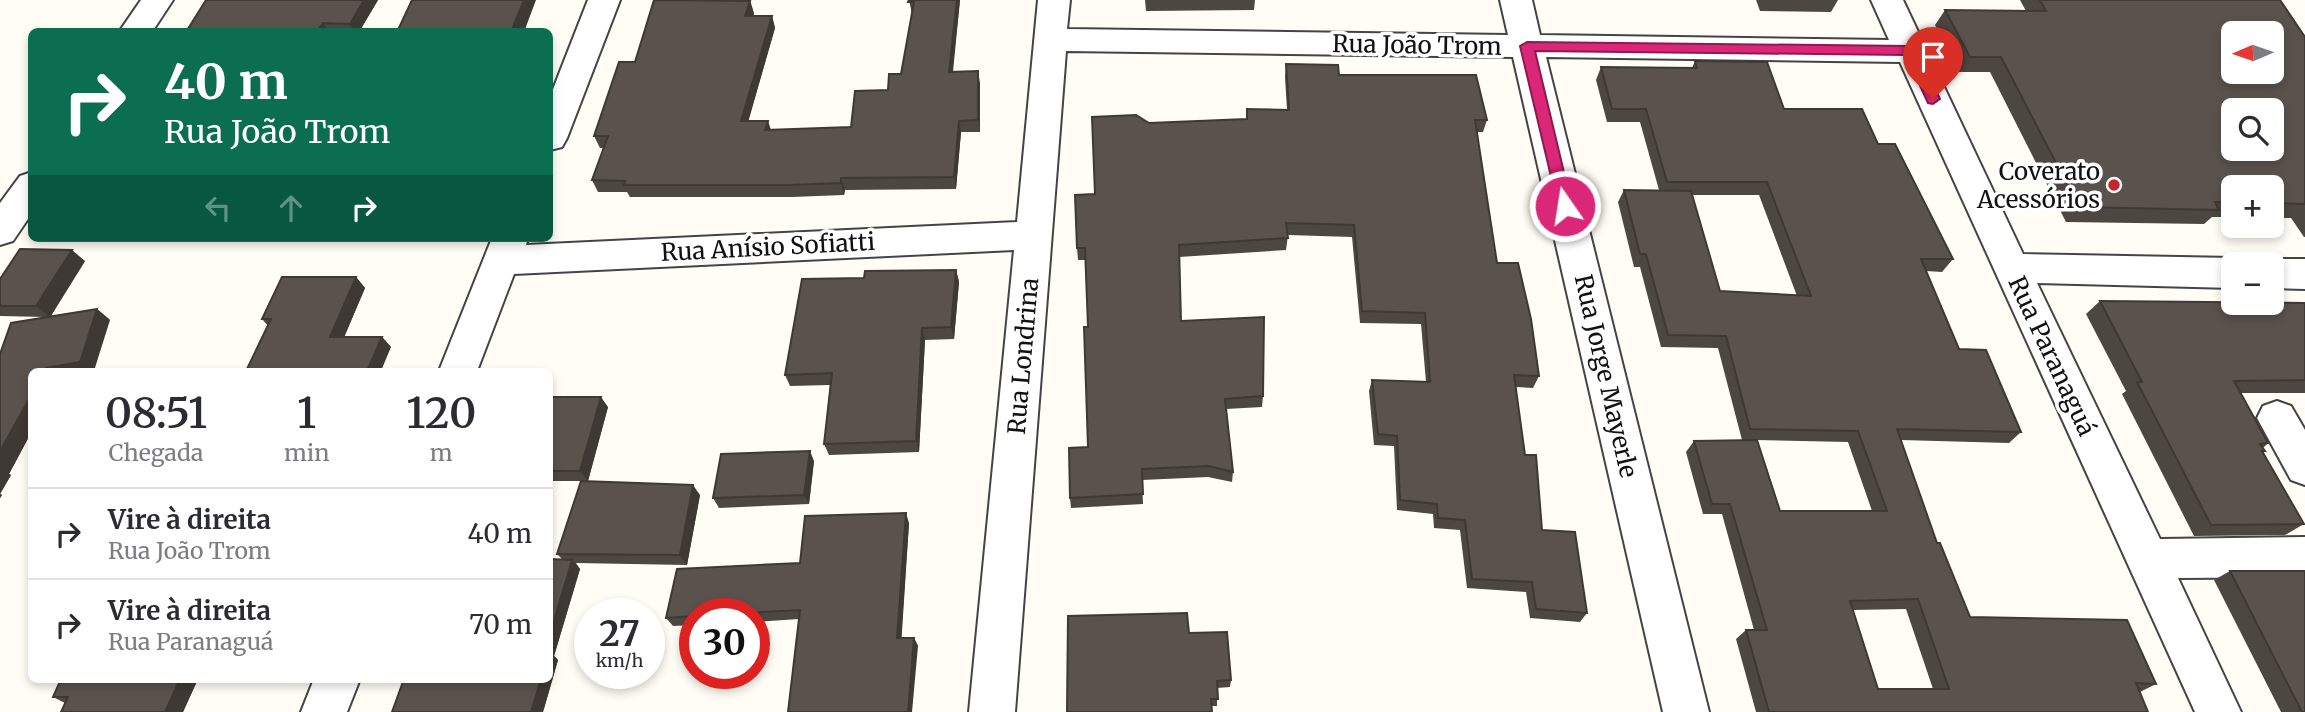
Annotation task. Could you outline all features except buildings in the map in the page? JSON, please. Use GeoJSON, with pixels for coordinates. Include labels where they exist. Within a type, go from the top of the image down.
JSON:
{"type":"FeatureCollection","features":[{"type":"Feature","properties":{"kind":"street"},"geometry":{"type":"LineString","coordinates":[[138,28],[157,0]]}},
{"type":"Feature","properties":{"kind":"street"},"geometry":{"type":"LineString","coordinates":[[553,130],[604,0]]}},
{"type":"Feature","properties":{"kind":"street","name":"Rua Londrina"},"geometry":{"type":"LineString","coordinates":[[992,712],[1054,0]]}},
{"type":"Feature","properties":{"kind":"street","name":"Rua Jorge Mayerle"},"geometry":{"type":"LineString","coordinates":[[1516,0],[1686,712]]}},
{"type":"Feature","properties":{"kind":"street","name":"Rua Paranaguá"},"geometry":{"type":"LineString","coordinates":[[1887,0],[2218,712]]}},
{"type":"Feature","properties":{"kind":"street","name":"Rua João Trom"},"geometry":{"type":"LineString","coordinates":[[1051,40],[1910,51]]}},
{"type":"Feature","properties":{"kind":"street"},"geometry":{"type":"LineString","coordinates":[[0,231],[28,190]]}},
{"type":"Feature","properties":{"kind":"street","name":"Rua Anísio Sofiatti"},"geometry":{"type":"LineString","coordinates":[[506,249],[1033,235]]}},
{"type":"Feature","properties":{"kind":"street"},"geometry":{"type":"LineString","coordinates":[[459,368],[506,249]]}},
{"type":"Feature","properties":{"kind":"street"},"geometry":{"type":"LineString","coordinates":[[2012,268],[2221,273]]}},
{"type":"Feature","properties":{"kind":"street"},"geometry":{"type":"LineString","coordinates":[[2284,274],[2305,274]]}},
{"type":"Feature","properties":{"kind":"street"},"geometry":{"type":"LineString","coordinates":[[2277,418],[2305,467]]}},
{"type":"Feature","properties":{"kind":"street"},"geometry":{"type":"LineString","coordinates":[[2147,559],[2305,557]]}},
{"type":"Feature","properties":{"kind":"street"},"geometry":{"type":"LineString","coordinates":[[324,712],[335,683]]}},
{"type":"Feature","properties":{"kind":"place","name":"Coverato Acessórios"},"geometry":{"type":"Point","coordinates":[2114,185]}},
{"type":"Feature","properties":{"kind":"route"},"geometry":{"type":"LineString","coordinates":[[1565,206],[1527,46],[1910,51],[1933,99]]}}]}
